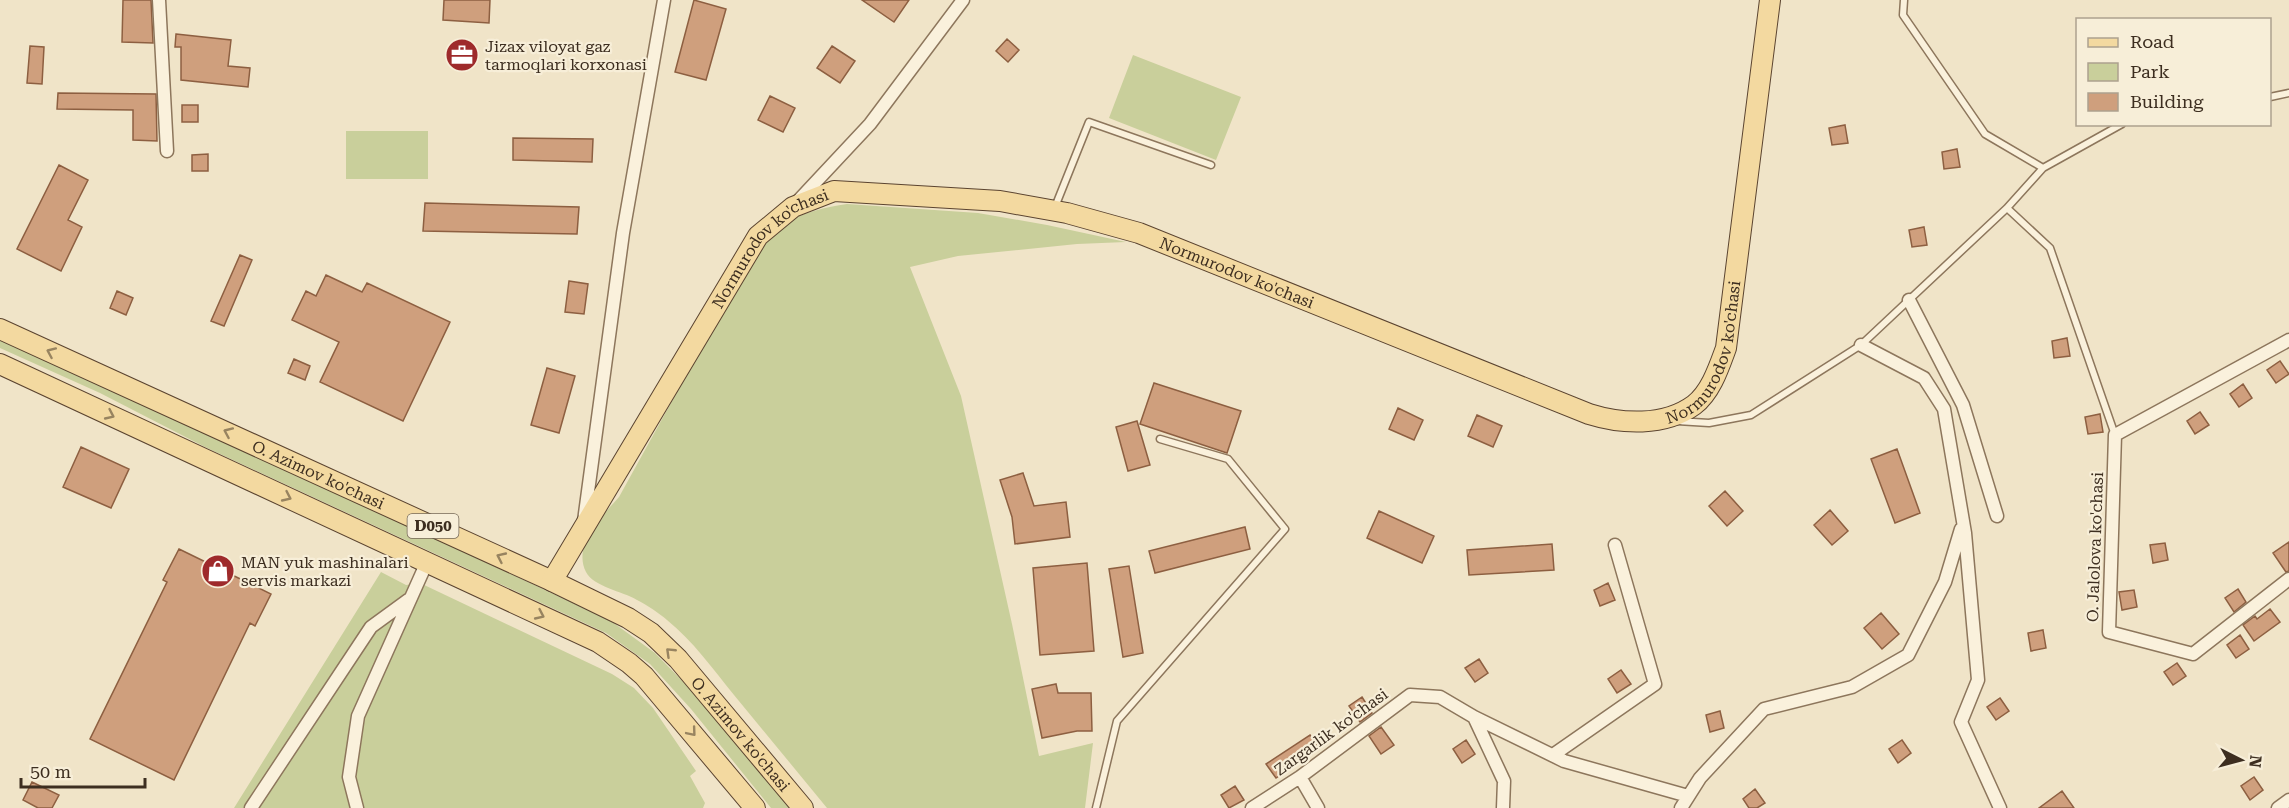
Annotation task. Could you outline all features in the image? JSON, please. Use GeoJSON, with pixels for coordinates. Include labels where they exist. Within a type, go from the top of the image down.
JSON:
{"type":"FeatureCollection","features":[{"type":"Feature","properties":{"kind":"main road","name":"Normurodov ko'chasi"},"geometry":{"type":"LineString","coordinates":[[552,581],[758,236],[793,207],[834,191],[1000,201],[1053,210],[1140,233],[1589,414],[1626,422],[1658,419],[1694,405],[1709,386],[1726,348],[1770,0]]}},
{"type":"Feature","properties":{"kind":"main road","name":"O. Azimov ko'chasi"},"geometry":{"type":"LineString","coordinates":[[0,329],[552,581],[628,618],[651,633],[678,659],[803,808]]}},
{"type":"Feature","properties":{"kind":"main road","name":"O. Azimov ko'chasi"},"geometry":{"type":"LineString","coordinates":[[0,364],[580,633],[629,663],[644,676],[755,808]]}},
{"type":"Feature","properties":{"kind":"main road"},"geometry":{"type":"LineString","coordinates":[[136,427],[152,398]]}},
{"type":"Feature","properties":{"kind":"street"},"geometry":{"type":"LineString","coordinates":[[159,0],[167,151]]}},
{"type":"Feature","properties":{"kind":"street"},"geometry":{"type":"LineString","coordinates":[[583,531],[623,232],[664,0]]}},
{"type":"Feature","properties":{"kind":"street"},"geometry":{"type":"LineString","coordinates":[[793,207],[870,124],[963,0]]}},
{"type":"Feature","properties":{"kind":"street"},"geometry":{"type":"LineString","coordinates":[[1909,300],[1963,405],[1997,516]]}},
{"type":"Feature","properties":{"kind":"street"},"geometry":{"type":"LineString","coordinates":[[2115,435],[2289,340]]}},
{"type":"Feature","properties":{"kind":"street"},"geometry":{"type":"LineString","coordinates":[[1861,345],[1924,378],[1944,409],[1963,523],[1978,680],[1961,722],[2000,808]]}},
{"type":"Feature","properties":{"kind":"street","name":"O. Jalolova ko'chasi"},"geometry":{"type":"LineString","coordinates":[[2115,435],[2109,632],[2193,654],[2289,579]]}},
{"type":"Feature","properties":{"kind":"street"},"geometry":{"type":"LineString","coordinates":[[1681,808],[1700,778],[1764,709],[1852,687],[1908,655],[1945,582],[1963,523]]}},
{"type":"Feature","properties":{"kind":"street"},"geometry":{"type":"LineString","coordinates":[[1553,756],[1655,684],[1615,545]]}},
{"type":"Feature","properties":{"kind":"street"},"geometry":{"type":"LineString","coordinates":[[357,808],[349,777],[358,716],[408,600],[427,562]]}},
{"type":"Feature","properties":{"kind":"street"},"geometry":{"type":"LineString","coordinates":[[251,808],[371,627],[408,600]]}},
{"type":"Feature","properties":{"kind":"street","name":"Zargarlik ko'chasi"},"geometry":{"type":"LineString","coordinates":[[1251,808],[1300,777],[1410,695],[1440,697],[1474,717],[1564,761],[1688,796]]}},
{"type":"Feature","properties":{"kind":"street"},"geometry":{"type":"LineString","coordinates":[[1474,717],[1504,781],[1503,808]]}},
{"type":"Feature","properties":{"kind":"street"},"geometry":{"type":"LineString","coordinates":[[1300,777],[1318,808]]}},
{"type":"Feature","properties":{"kind":"street"},"geometry":{"type":"LineString","coordinates":[[2278,808],[2289,800]]}},
{"type":"Feature","properties":{"kind":"lane"},"geometry":{"type":"LineString","coordinates":[[1904,0],[1903,15],[1985,134],[2043,168]]}},
{"type":"Feature","properties":{"kind":"lane"},"geometry":{"type":"LineString","coordinates":[[2271,97],[2289,93]]}},
{"type":"Feature","properties":{"kind":"lane"},"geometry":{"type":"LineString","coordinates":[[1053,210],[1089,122],[1211,165]]}},
{"type":"Feature","properties":{"kind":"lane"},"geometry":{"type":"LineString","coordinates":[[1658,419],[1709,423],[1751,415],[1861,345],[2007,208],[2043,168],[2118,126]]}},
{"type":"Feature","properties":{"kind":"lane"},"geometry":{"type":"LineString","coordinates":[[2007,208],[2050,248],[2115,435]]}},
{"type":"Feature","properties":{"kind":"lane"},"geometry":{"type":"LineString","coordinates":[[1096,808],[1117,721],[1285,529],[1228,459],[1160,439]]}},
{"type":"Feature","properties":{"kind":"green space"},"geometry":{"type":"Polygon","coordinates":[[[1133,55],[1241,97],[1216,160],[1109,118],[1133,55]]]}},
{"type":"Feature","properties":{"kind":"green space"},"geometry":{"type":"Polygon","coordinates":[[[346,131],[428,131],[428,179],[346,179],[346,131]]]}},
{"type":"Feature","properties":{"kind":"green space"},"geometry":{"type":"Polygon","coordinates":[[[847,204],[978,213],[1126,242],[1077,244],[958,256],[910,267],[961,396],[1039,756],[1093,743],[1085,808],[827,808],[685,637],[653,609],[602,585],[586,572],[583,551],[591,531],[619,497],[756,249],[777,229],[799,216],[847,204]]]}},
{"type":"Feature","properties":{"kind":"green space"},"geometry":{"type":"Polygon","coordinates":[[[0,334],[611,621],[655,653],[701,700],[790,808],[771,808],[691,709],[650,664],[606,633],[205,447],[100,393],[0,348],[0,334]]]}},
{"type":"Feature","properties":{"kind":"green space"},"geometry":{"type":"Polygon","coordinates":[[[381,572],[406,585],[420,583],[612,674],[634,688],[653,708],[696,771],[690,776],[705,803],[703,808],[234,808],[381,572]]]}},
{"type":"Feature","properties":{"kind":"building"},"geometry":{"type":"Polygon","coordinates":[[[123,0],[151,0],[153,43],[122,42],[123,0]]]}},
{"type":"Feature","properties":{"kind":"building"},"geometry":{"type":"Polygon","coordinates":[[[444,0],[490,0],[489,23],[443,20],[444,0]]]}},
{"type":"Feature","properties":{"kind":"building"},"geometry":{"type":"Polygon","coordinates":[[[694,0],[726,9],[706,80],[675,72],[694,0]]]}},
{"type":"Feature","properties":{"kind":"building"},"geometry":{"type":"Polygon","coordinates":[[[862,0],[909,0],[894,22],[862,0]]]}},
{"type":"Feature","properties":{"kind":"building"},"geometry":{"type":"Polygon","coordinates":[[[176,34],[231,40],[228,66],[250,68],[248,87],[181,80],[181,47],[175,47],[176,34]]]}},
{"type":"Feature","properties":{"kind":"building"},"geometry":{"type":"Polygon","coordinates":[[[1007,39],[1019,50],[1008,62],[996,51],[1007,39]]]}},
{"type":"Feature","properties":{"kind":"building"},"geometry":{"type":"Polygon","coordinates":[[[30,46],[44,47],[42,84],[27,83],[30,46]]]}},
{"type":"Feature","properties":{"kind":"building"},"geometry":{"type":"Polygon","coordinates":[[[832,46],[855,61],[840,83],[817,68],[832,46]]]}},
{"type":"Feature","properties":{"kind":"building"},"geometry":{"type":"Polygon","coordinates":[[[58,93],[156,94],[157,141],[133,140],[133,110],[57,109],[58,93]]]}},
{"type":"Feature","properties":{"kind":"building"},"geometry":{"type":"Polygon","coordinates":[[[770,96],[795,108],[783,132],[758,120],[770,96]]]}},
{"type":"Feature","properties":{"kind":"building"},"geometry":{"type":"Polygon","coordinates":[[[182,105],[198,105],[198,122],[182,122],[182,105]]]}},
{"type":"Feature","properties":{"kind":"building"},"geometry":{"type":"Polygon","coordinates":[[[1845,125],[1848,143],[1832,145],[1829,128],[1845,125]]]}},
{"type":"Feature","properties":{"kind":"building"},"geometry":{"type":"Polygon","coordinates":[[[513,138],[593,139],[592,162],[513,160],[513,138]]]}},
{"type":"Feature","properties":{"kind":"building"},"geometry":{"type":"Polygon","coordinates":[[[1957,149],[1960,167],[1944,169],[1942,152],[1957,149]]]}},
{"type":"Feature","properties":{"kind":"building"},"geometry":{"type":"Polygon","coordinates":[[[208,154],[208,171],[192,171],[192,155],[208,154]]]}},
{"type":"Feature","properties":{"kind":"building"},"geometry":{"type":"Polygon","coordinates":[[[59,165],[88,180],[68,220],[82,227],[61,271],[17,249],[59,165]]]}},
{"type":"Feature","properties":{"kind":"building"},"geometry":{"type":"Polygon","coordinates":[[[425,203],[579,207],[577,234],[423,231],[425,203]]]}},
{"type":"Feature","properties":{"kind":"building"},"geometry":{"type":"Polygon","coordinates":[[[1924,227],[1927,245],[1912,247],[1909,230],[1924,227]]]}},
{"type":"Feature","properties":{"kind":"building"},"geometry":{"type":"Polygon","coordinates":[[[240,255],[252,260],[224,326],[211,321],[240,255]]]}},
{"type":"Feature","properties":{"kind":"building"},"geometry":{"type":"Polygon","coordinates":[[[326,275],[362,292],[367,283],[450,322],[403,421],[320,382],[339,342],[292,320],[306,291],[316,296],[326,275]]]}},
{"type":"Feature","properties":{"kind":"building"},"geometry":{"type":"Polygon","coordinates":[[[569,281],[588,284],[584,314],[565,312],[569,281]]]}},
{"type":"Feature","properties":{"kind":"building"},"geometry":{"type":"Polygon","coordinates":[[[117,291],[133,298],[126,315],[110,308],[117,291]]]}},
{"type":"Feature","properties":{"kind":"building"},"geometry":{"type":"Polygon","coordinates":[[[2067,338],[2070,356],[2054,358],[2052,341],[2067,338]]]}},
{"type":"Feature","properties":{"kind":"building"},"geometry":{"type":"Polygon","coordinates":[[[294,359],[310,366],[305,380],[288,373],[294,359]]]}},
{"type":"Feature","properties":{"kind":"building"},"geometry":{"type":"Polygon","coordinates":[[[2280,361],[2289,374],[2276,383],[2267,370],[2280,361]]]}},
{"type":"Feature","properties":{"kind":"building"},"geometry":{"type":"Polygon","coordinates":[[[547,368],[575,376],[559,433],[531,425],[547,368]]]}},
{"type":"Feature","properties":{"kind":"building"},"geometry":{"type":"Polygon","coordinates":[[[1154,383],[1241,411],[1227,453],[1140,424],[1154,383]]]}},
{"type":"Feature","properties":{"kind":"building"},"geometry":{"type":"Polygon","coordinates":[[[2243,384],[2252,398],[2239,407],[2230,394],[2243,384]]]}},
{"type":"Feature","properties":{"kind":"building"},"geometry":{"type":"Polygon","coordinates":[[[1398,408],[1423,420],[1414,440],[1389,429],[1398,408]]]}},
{"type":"Feature","properties":{"kind":"building"},"geometry":{"type":"Polygon","coordinates":[[[2200,412],[2209,425],[2195,434],[2187,421],[2200,412]]]}},
{"type":"Feature","properties":{"kind":"building"},"geometry":{"type":"Polygon","coordinates":[[[2100,414],[2103,432],[2088,434],[2085,417],[2100,414]]]}},
{"type":"Feature","properties":{"kind":"building"},"geometry":{"type":"Polygon","coordinates":[[[1477,415],[1502,426],[1493,447],[1468,436],[1477,415]]]}},
{"type":"Feature","properties":{"kind":"building"},"geometry":{"type":"Polygon","coordinates":[[[1137,421],[1150,465],[1128,471],[1116,427],[1137,421]]]}},
{"type":"Feature","properties":{"kind":"building"},"geometry":{"type":"Polygon","coordinates":[[[81,447],[129,469],[111,508],[63,487],[81,447]]]}},
{"type":"Feature","properties":{"kind":"building"},"geometry":{"type":"Polygon","coordinates":[[[1897,449],[1920,513],[1895,523],[1871,459],[1897,449]]]}},
{"type":"Feature","properties":{"kind":"building"},"geometry":{"type":"Polygon","coordinates":[[[1023,473],[1034,506],[1066,502],[1070,537],[1015,544],[1012,517],[1000,480],[1023,473]]]}},
{"type":"Feature","properties":{"kind":"building"},"geometry":{"type":"Polygon","coordinates":[[[1725,491],[1743,511],[1727,526],[1709,506],[1725,491]]]}},
{"type":"Feature","properties":{"kind":"building"},"geometry":{"type":"Polygon","coordinates":[[[1830,510],[1848,531],[1832,545],[1814,525],[1830,510]]]}},
{"type":"Feature","properties":{"kind":"building"},"geometry":{"type":"Polygon","coordinates":[[[1379,511],[1434,536],[1422,563],[1367,538],[1379,511]]]}},
{"type":"Feature","properties":{"kind":"building"},"geometry":{"type":"Polygon","coordinates":[[[1245,527],[1250,549],[1155,573],[1149,551],[1245,527]]]}},
{"type":"Feature","properties":{"kind":"building"},"geometry":{"type":"Polygon","coordinates":[[[2289,542],[2289,571],[2286,572],[2273,553],[2289,542]]]}},
{"type":"Feature","properties":{"kind":"building"},"geometry":{"type":"Polygon","coordinates":[[[2165,543],[2168,560],[2153,563],[2150,545],[2165,543]]]}},
{"type":"Feature","properties":{"kind":"building"},"geometry":{"type":"Polygon","coordinates":[[[1552,544],[1554,570],[1469,575],[1467,550],[1552,544]]]}},
{"type":"Feature","properties":{"kind":"building"},"geometry":{"type":"Polygon","coordinates":[[[179,549],[271,594],[255,626],[250,623],[174,780],[90,739],[167,582],[163,580],[179,549]]]}},
{"type":"Feature","properties":{"kind":"building"},"geometry":{"type":"Polygon","coordinates":[[[1087,563],[1094,651],[1040,655],[1033,568],[1087,563]]]}},
{"type":"Feature","properties":{"kind":"building"},"geometry":{"type":"Polygon","coordinates":[[[1129,566],[1143,653],[1123,657],[1109,569],[1129,566]]]}},
{"type":"Feature","properties":{"kind":"building"},"geometry":{"type":"Polygon","coordinates":[[[1608,583],[1615,600],[1600,606],[1594,590],[1608,583]]]}},
{"type":"Feature","properties":{"kind":"building"},"geometry":{"type":"Polygon","coordinates":[[[2238,589],[2246,602],[2234,612],[2225,598],[2238,589]]]}},
{"type":"Feature","properties":{"kind":"building"},"geometry":{"type":"Polygon","coordinates":[[[2134,590],[2137,607],[2122,610],[2119,592],[2134,590]]]}},
{"type":"Feature","properties":{"kind":"building"},"geometry":{"type":"Polygon","coordinates":[[[2270,609],[2280,622],[2254,641],[2243,625],[2255,616],[2257,619],[2270,609]]]}},
{"type":"Feature","properties":{"kind":"building"},"geometry":{"type":"Polygon","coordinates":[[[1881,613],[1899,634],[1882,649],[1864,628],[1881,613]]]}},
{"type":"Feature","properties":{"kind":"building"},"geometry":{"type":"Polygon","coordinates":[[[2043,630],[2046,648],[2031,651],[2028,633],[2043,630]]]}},
{"type":"Feature","properties":{"kind":"building"},"geometry":{"type":"Polygon","coordinates":[[[2240,635],[2249,649],[2236,658],[2227,645],[2240,635]]]}},
{"type":"Feature","properties":{"kind":"building"},"geometry":{"type":"Polygon","coordinates":[[[1479,659],[1488,673],[1475,682],[1465,668],[1479,659]]]}},
{"type":"Feature","properties":{"kind":"building"},"geometry":{"type":"Polygon","coordinates":[[[2177,663],[2186,676],[2173,685],[2164,672],[2177,663]]]}},
{"type":"Feature","properties":{"kind":"building"},"geometry":{"type":"Polygon","coordinates":[[[1621,670],[1631,684],[1617,693],[1608,679],[1621,670]]]}},
{"type":"Feature","properties":{"kind":"building"},"geometry":{"type":"Polygon","coordinates":[[[1056,684],[1058,693],[1091,693],[1092,731],[1077,731],[1042,738],[1032,689],[1056,684]]]}},
{"type":"Feature","properties":{"kind":"building"},"geometry":{"type":"Polygon","coordinates":[[[1362,697],[1372,713],[1360,722],[1349,706],[1362,697]]]}},
{"type":"Feature","properties":{"kind":"building"},"geometry":{"type":"Polygon","coordinates":[[[2000,698],[2009,711],[1996,720],[1987,707],[2000,698]]]}},
{"type":"Feature","properties":{"kind":"building"},"geometry":{"type":"Polygon","coordinates":[[[1720,711],[1724,728],[1710,732],[1706,715],[1720,711]]]}},
{"type":"Feature","properties":{"kind":"building"},"geometry":{"type":"Polygon","coordinates":[[[1381,727],[1394,745],[1381,754],[1369,736],[1381,727]]]}},
{"type":"Feature","properties":{"kind":"building"},"geometry":{"type":"Polygon","coordinates":[[[1310,735],[1319,749],[1276,778],[1266,764],[1310,735]]]}},
{"type":"Feature","properties":{"kind":"building"},"geometry":{"type":"Polygon","coordinates":[[[1466,740],[1475,754],[1462,763],[1453,749],[1466,740]]]}},
{"type":"Feature","properties":{"kind":"building"},"geometry":{"type":"Polygon","coordinates":[[[1902,740],[1911,753],[1898,763],[1889,749],[1902,740]]]}},
{"type":"Feature","properties":{"kind":"building"},"geometry":{"type":"Polygon","coordinates":[[[2254,777],[2263,790],[2250,800],[2241,786],[2254,777]]]}},
{"type":"Feature","properties":{"kind":"building"},"geometry":{"type":"Polygon","coordinates":[[[32,782],[59,795],[52,808],[38,808],[23,800],[32,782]]]}},
{"type":"Feature","properties":{"kind":"building"},"geometry":{"type":"Polygon","coordinates":[[[1235,786],[1244,800],[1229,808],[1221,795],[1235,786]]]}},
{"type":"Feature","properties":{"kind":"building"},"geometry":{"type":"Polygon","coordinates":[[[1755,789],[1765,803],[1757,808],[1749,808],[1743,799],[1755,789]]]}},
{"type":"Feature","properties":{"kind":"building"},"geometry":{"type":"Polygon","coordinates":[[[2062,791],[2074,808],[2039,808],[2062,791]]]}},
{"type":"Feature","properties":{"kind":"place","name":"Jizax viloyat gaz tarmoqlari korxonasi"},"geometry":{"type":"Point","coordinates":[462,55]}},
{"type":"Feature","properties":{"kind":"place","name":"MAN yuk mashinalari servis markazi"},"geometry":{"type":"Point","coordinates":[218,571]}}]}
